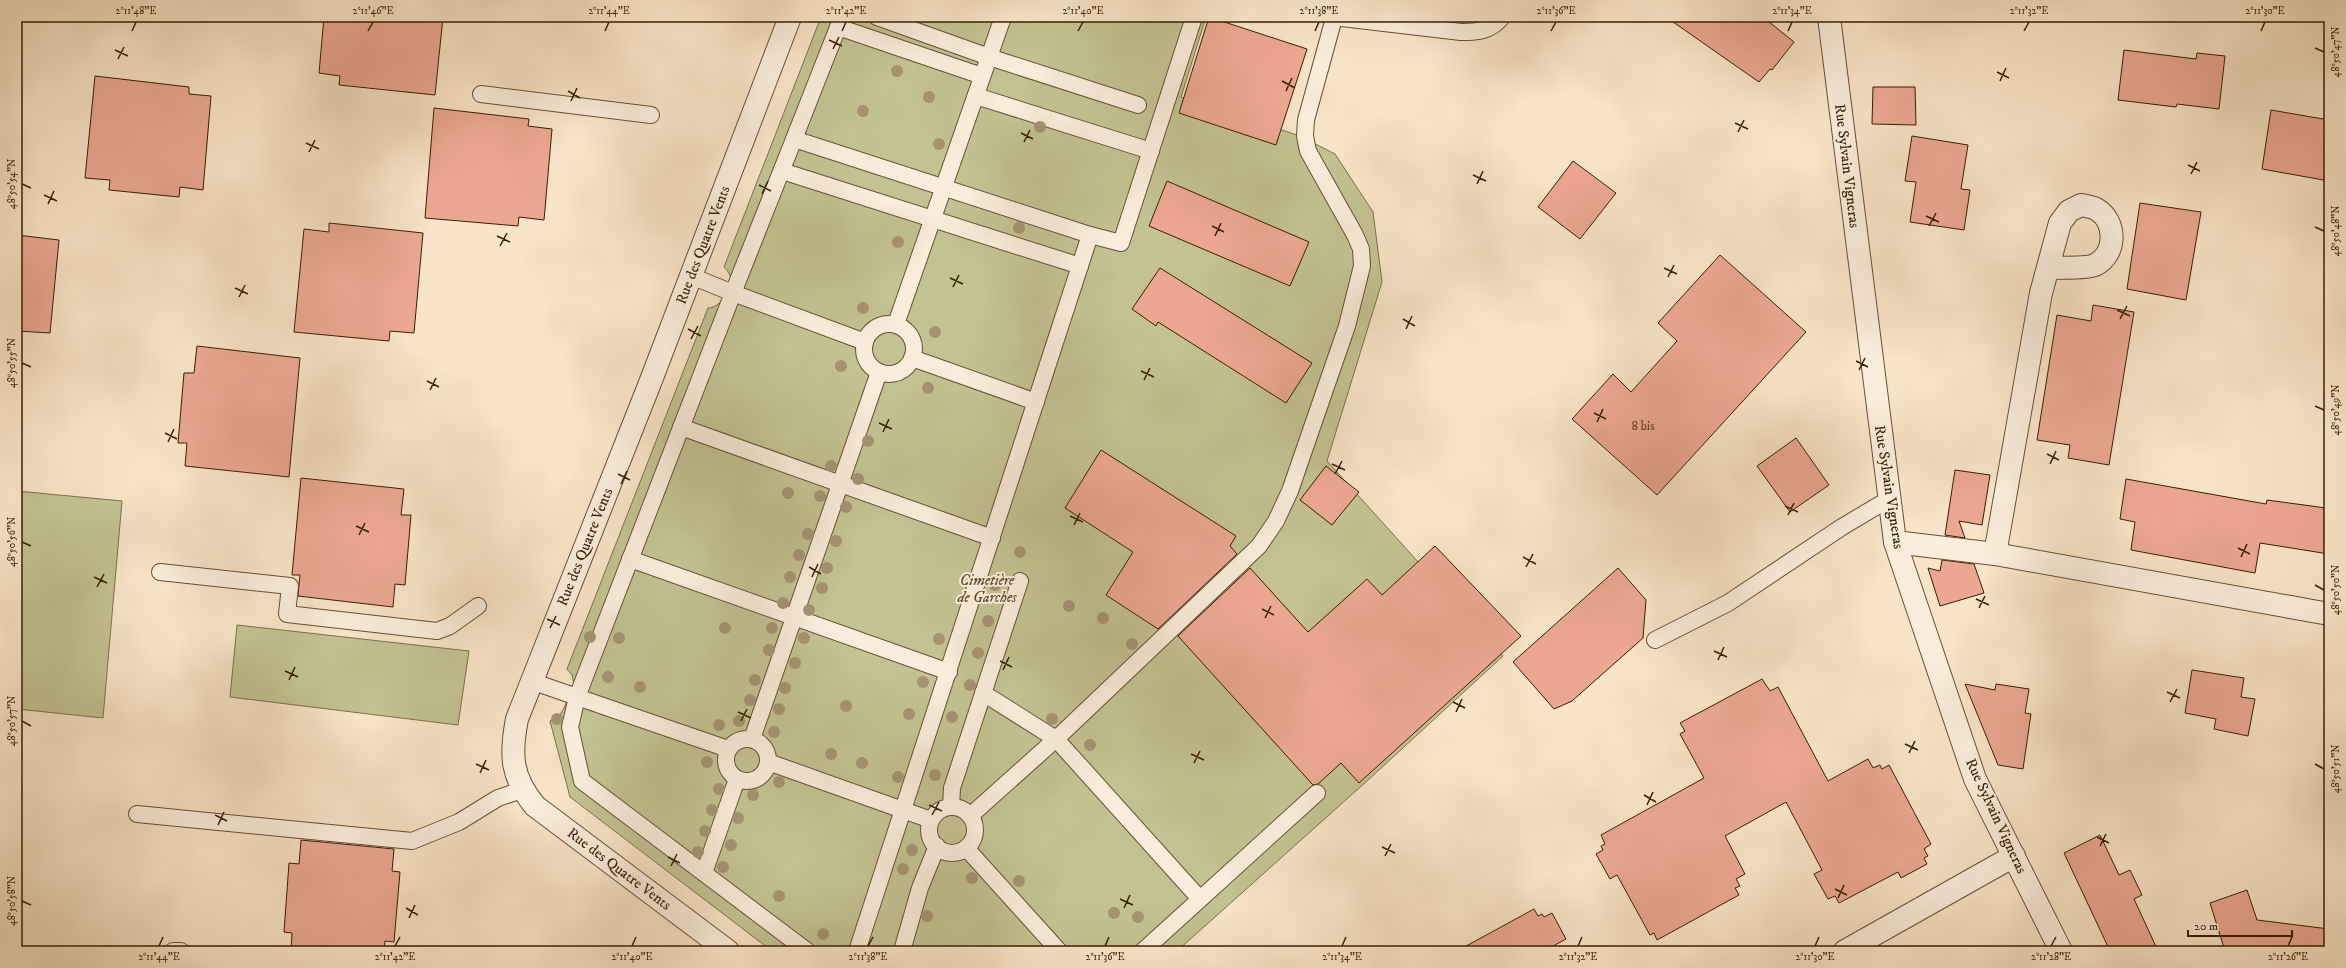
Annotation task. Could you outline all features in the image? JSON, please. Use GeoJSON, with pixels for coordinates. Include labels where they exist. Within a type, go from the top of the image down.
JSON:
{"type":"FeatureCollection","features":[{"type":"Feature","properties":{"kind":"street","name":"Rue des Quatre Vents"},"geometry":{"type":"LineString","coordinates":[[728,951],[534,806],[522,790],[515,773],[512,755],[513,738],[517,719],[531,681],[691,276],[790,17]]}},
{"type":"Feature","properties":{"kind":"street","name":"Rue Sylvain Vigneras"},"geometry":{"type":"LineString","coordinates":[[1829,17],[1895,542],[1975,779],[2061,951]]}},
{"type":"Feature","properties":{"kind":"street"},"geometry":{"type":"LineString","coordinates":[[1995,554],[2041,293],[2048,268]]}},
{"type":"Feature","properties":{"kind":"street"},"geometry":{"type":"LineString","coordinates":[[1895,542],[1995,554],[2329,614]]}},
{"type":"Feature","properties":{"kind":"street"},"geometry":{"type":"LineString","coordinates":[[1845,951],[2014,856]]}},
{"type":"Feature","properties":{"kind":"lane"},"geometry":{"type":"LineString","coordinates":[[877,17],[989,57],[1138,105]]}},
{"type":"Feature","properties":{"kind":"lane"},"geometry":{"type":"LineString","coordinates":[[896,324],[1003,17]]}},
{"type":"Feature","properties":{"kind":"lane"},"geometry":{"type":"LineString","coordinates":[[794,139],[1090,235],[1121,243],[1194,17]]}},
{"type":"Feature","properties":{"kind":"lane"},"geometry":{"type":"LineString","coordinates":[[970,816],[1056,739],[1259,546],[1276,521],[1290,491],[1347,326],[1362,266],[1361,249],[1355,235],[1308,151],[1305,136],[1306,120],[1334,17],[1461,32],[1481,32],[1496,26],[1502,17]]}},
{"type":"Feature","properties":{"kind":"lane"},"geometry":{"type":"LineString","coordinates":[[807,951],[582,781],[570,727],[577,697],[733,293],[840,22],[982,76]]}},
{"type":"Feature","properties":{"kind":"lane"},"geometry":{"type":"LineString","coordinates":[[481,94],[651,115]]}},
{"type":"Feature","properties":{"kind":"lane"},"geometry":{"type":"LineString","coordinates":[[976,96],[1151,151]]}},
{"type":"Feature","properties":{"kind":"lane"},"geometry":{"type":"LineString","coordinates":[[782,171],[1080,266]]}},
{"type":"Feature","properties":{"kind":"lane"},"geometry":{"type":"LineString","coordinates":[[857,951],[1090,235]]}},
{"type":"Feature","properties":{"kind":"lane"},"geometry":{"type":"LineString","coordinates":[[691,276],[865,342]]}},
{"type":"Feature","properties":{"kind":"lane"},"geometry":{"type":"LineString","coordinates":[[896,324],[908,332],[912,338],[914,344],[912,358],[907,367],[898,372],[889,374],[879,372],[871,366],[865,357],[865,342],[873,329],[880,325],[896,324]]}},
{"type":"Feature","properties":{"kind":"lane"},"geometry":{"type":"LineString","coordinates":[[912,358],[1036,402]]}},
{"type":"Feature","properties":{"kind":"lane"},"geometry":{"type":"LineString","coordinates":[[752,739],[879,372]]}},
{"type":"Feature","properties":{"kind":"lane"},"geometry":{"type":"LineString","coordinates":[[681,427],[992,538]]}},
{"type":"Feature","properties":{"kind":"lane"},"geometry":{"type":"LineString","coordinates":[[1655,640],[1728,603],[1842,527],[1889,499]]}},
{"type":"Feature","properties":{"kind":"lane"},"geometry":{"type":"LineString","coordinates":[[630,559],[949,672]]}},
{"type":"Feature","properties":{"kind":"lane"},"geometry":{"type":"LineString","coordinates":[[160,572],[290,586],[287,614],[399,628],[437,631],[450,626],[478,606]]}},
{"type":"Feature","properties":{"kind":"lane"},"geometry":{"type":"LineString","coordinates":[[951,807],[952,788],[1020,581]]}},
{"type":"Feature","properties":{"kind":"lane"},"geometry":{"type":"LineString","coordinates":[[531,681],[728,749]]}},
{"type":"Feature","properties":{"kind":"lane"},"geometry":{"type":"LineString","coordinates":[[983,693],[1056,739],[1200,899]]}},
{"type":"Feature","properties":{"kind":"lane"},"geometry":{"type":"LineString","coordinates":[[752,739],[765,748],[768,762],[764,773],[754,780],[737,779],[728,771],[726,766],[725,760],[728,749],[738,740],[752,739]]}},
{"type":"Feature","properties":{"kind":"lane"},"geometry":{"type":"LineString","coordinates":[[768,762],[931,820]]}},
{"type":"Feature","properties":{"kind":"lane"},"geometry":{"type":"LineString","coordinates":[[704,873],[737,779]]}},
{"type":"Feature","properties":{"kind":"lane"},"geometry":{"type":"LineString","coordinates":[[137,814],[412,841],[459,822],[498,798],[522,790]]}},
{"type":"Feature","properties":{"kind":"lane"},"geometry":{"type":"LineString","coordinates":[[1143,951],[1317,793]]}},
{"type":"Feature","properties":{"kind":"lane"},"geometry":{"type":"LineString","coordinates":[[951,807],[962,809],[970,816],[975,831],[972,842],[966,848],[951,853],[937,846],[930,835],[931,820],[939,811],[951,807]]}},
{"type":"Feature","properties":{"kind":"lane"},"geometry":{"type":"LineString","coordinates":[[902,951],[920,888],[937,846]]}},
{"type":"Feature","properties":{"kind":"lane"},"geometry":{"type":"LineString","coordinates":[[966,848],[1059,951]]}},
{"type":"Feature","properties":{"kind":"lane"},"geometry":{"type":"LineString","coordinates":[[173,951],[181,951]]}},
{"type":"Feature","properties":{"kind":"green space","name":"Cimetière de Garches"},"geometry":{"type":"Polygon","coordinates":[[[821,17],[1206,17],[1181,97],[1300,136],[1335,154],[1373,212],[1382,282],[1327,461],[1503,656],[1367,781],[1177,951],[772,951],[570,797],[550,721],[558,718],[574,684],[572,675],[567,669],[708,308],[720,303],[729,290],[731,279],[729,273],[724,267],[821,17]]]}},
{"type":"Feature","properties":{"kind":"green space"},"geometry":{"type":"Polygon","coordinates":[[[17,491],[122,501],[103,718],[17,709],[17,491]]]}},
{"type":"Feature","properties":{"kind":"green space"},"geometry":{"type":"Polygon","coordinates":[[[237,625],[469,651],[458,725],[230,697],[237,625]]]}},
{"type":"Feature","properties":{"kind":"building"},"geometry":{"type":"Polygon","coordinates":[[[324,17],[443,17],[435,95],[339,85],[340,76],[319,73],[324,17]]]}},
{"type":"Feature","properties":{"kind":"building"},"geometry":{"type":"Polygon","coordinates":[[[1209,17],[1307,49],[1276,145],[1179,113],[1209,17]]]}},
{"type":"Feature","properties":{"kind":"building"},"geometry":{"type":"Polygon","coordinates":[[[1666,17],[1763,17],[1794,42],[1772,70],[1770,69],[1759,82],[1666,17]]]}},
{"type":"Feature","properties":{"kind":"building"},"geometry":{"type":"Polygon","coordinates":[[[2124,50],[2196,59],[2197,53],[2225,56],[2219,109],[2177,104],[2176,107],[2118,100],[2124,50]]]}},
{"type":"Feature","properties":{"kind":"building"},"geometry":{"type":"Polygon","coordinates":[[[95,76],[189,87],[189,94],[211,96],[203,190],[180,187],[179,197],[109,190],[110,180],[85,178],[95,76]]]}},
{"type":"Feature","properties":{"kind":"building"},"geometry":{"type":"Polygon","coordinates":[[[1873,87],[1915,87],[1916,125],[1872,124],[1873,87]]]}},
{"type":"Feature","properties":{"kind":"building"},"geometry":{"type":"Polygon","coordinates":[[[434,108],[529,119],[528,126],[552,129],[544,220],[519,217],[518,226],[425,218],[434,108]]]}},
{"type":"Feature","properties":{"kind":"building"},"geometry":{"type":"Polygon","coordinates":[[[2271,110],[2329,120],[2329,181],[2262,169],[2271,110]]]}},
{"type":"Feature","properties":{"kind":"building"},"geometry":{"type":"Polygon","coordinates":[[[1912,136],[1968,145],[1961,189],[1970,190],[1964,230],[1910,222],[1916,182],[1905,181],[1912,136]]]}},
{"type":"Feature","properties":{"kind":"building"},"geometry":{"type":"Polygon","coordinates":[[[1573,161],[1616,193],[1580,239],[1538,207],[1573,161]]]}},
{"type":"Feature","properties":{"kind":"building"},"geometry":{"type":"Polygon","coordinates":[[[1167,181],[1309,242],[1290,286],[1149,226],[1167,181]]]}},
{"type":"Feature","properties":{"kind":"building"},"geometry":{"type":"Polygon","coordinates":[[[2140,203],[2201,212],[2186,300],[2127,289],[2140,203]]]}},
{"type":"Feature","properties":{"kind":"building"},"geometry":{"type":"Polygon","coordinates":[[[329,223],[423,233],[414,333],[390,331],[389,341],[294,332],[304,229],[329,232],[329,223]]]}},
{"type":"Feature","properties":{"kind":"building"},"geometry":{"type":"Polygon","coordinates":[[[17,235],[59,240],[50,333],[17,331],[17,235]]]}},
{"type":"Feature","properties":{"kind":"building"},"geometry":{"type":"Polygon","coordinates":[[[1720,255],[1806,332],[1657,495],[1572,419],[1613,374],[1631,392],[1677,341],[1658,323],[1720,255]]]}},
{"type":"Feature","properties":{"kind":"building"},"geometry":{"type":"Polygon","coordinates":[[[1160,268],[1312,363],[1286,403],[1158,322],[1156,326],[1132,309],[1160,268]]]}},
{"type":"Feature","properties":{"kind":"building"},"geometry":{"type":"Polygon","coordinates":[[[2093,305],[2134,312],[2109,465],[2068,458],[2070,445],[2037,440],[2057,315],[2091,321],[2093,305]]]}},
{"type":"Feature","properties":{"kind":"building"},"geometry":{"type":"Polygon","coordinates":[[[197,346],[300,358],[289,477],[185,466],[187,443],[178,443],[184,373],[194,373],[197,346]]]}},
{"type":"Feature","properties":{"kind":"building"},"geometry":{"type":"Polygon","coordinates":[[[1796,438],[1829,485],[1790,512],[1757,466],[1796,438]]]}},
{"type":"Feature","properties":{"kind":"building"},"geometry":{"type":"Polygon","coordinates":[[[1101,450],[1236,536],[1230,546],[1237,554],[1158,629],[1106,595],[1133,552],[1065,508],[1101,450]]]}},
{"type":"Feature","properties":{"kind":"building"},"geometry":{"type":"Polygon","coordinates":[[[1326,466],[1359,492],[1332,525],[1300,500],[1326,466]]]}},
{"type":"Feature","properties":{"kind":"building"},"geometry":{"type":"Polygon","coordinates":[[[1955,470],[1990,475],[1982,525],[1959,521],[1965,538],[1945,535],[1955,470]]]}},
{"type":"Feature","properties":{"kind":"building"},"geometry":{"type":"Polygon","coordinates":[[[301,478],[404,489],[401,515],[411,515],[405,585],[395,584],[393,607],[298,596],[300,575],[292,575],[301,478]]]}},
{"type":"Feature","properties":{"kind":"building"},"geometry":{"type":"Polygon","coordinates":[[[2126,479],[2266,504],[2267,500],[2326,508],[2324,515],[2329,516],[2329,554],[2260,543],[2255,573],[2131,550],[2135,522],[2120,519],[2126,479]]]}},
{"type":"Feature","properties":{"kind":"building"},"geometry":{"type":"Polygon","coordinates":[[[1435,546],[1521,636],[1359,783],[1341,763],[1318,784],[1313,785],[1178,636],[1250,568],[1308,632],[1367,579],[1382,595],[1435,546]]]}},
{"type":"Feature","properties":{"kind":"building"},"geometry":{"type":"Polygon","coordinates":[[[1942,560],[1974,564],[1984,593],[1940,606],[1928,568],[1940,571],[1942,560]]]}},
{"type":"Feature","properties":{"kind":"building"},"geometry":{"type":"Polygon","coordinates":[[[1618,568],[1646,600],[1643,638],[1572,701],[1554,709],[1513,662],[1618,568]]]}},
{"type":"Feature","properties":{"kind":"building"},"geometry":{"type":"Polygon","coordinates":[[[2192,670],[2244,678],[2241,697],[2255,699],[2248,736],[2214,729],[2216,719],[2185,713],[2192,670]]]}},
{"type":"Feature","properties":{"kind":"building"},"geometry":{"type":"Polygon","coordinates":[[[1762,679],[1770,691],[1778,687],[1828,781],[1868,759],[1873,768],[1880,765],[1882,769],[1889,765],[1931,844],[1924,849],[1928,856],[1924,858],[1927,864],[1901,878],[1898,872],[1839,903],[1835,896],[1828,899],[1814,874],[1822,870],[1786,802],[1725,836],[1745,874],[1736,879],[1740,886],[1735,888],[1739,895],[1657,940],[1654,933],[1650,935],[1617,875],[1610,879],[1596,854],[1603,850],[1601,846],[1605,844],[1601,835],[1704,778],[1680,734],[1685,731],[1680,723],[1762,679]]]}},
{"type":"Feature","properties":{"kind":"building"},"geometry":{"type":"Polygon","coordinates":[[[1965,684],[1995,690],[1996,684],[2029,689],[2025,713],[2031,714],[2023,769],[1998,765],[1965,684]]]}},
{"type":"Feature","properties":{"kind":"building"},"geometry":{"type":"Polygon","coordinates":[[[2100,835],[2119,875],[2130,870],[2142,895],[2134,899],[2158,951],[2110,951],[2064,853],[2100,835]]]}},
{"type":"Feature","properties":{"kind":"building"},"geometry":{"type":"Polygon","coordinates":[[[301,840],[394,849],[392,871],[400,872],[394,942],[385,941],[384,951],[291,951],[292,933],[284,932],[289,863],[299,864],[301,840]]]}},
{"type":"Feature","properties":{"kind":"building"},"geometry":{"type":"Polygon","coordinates":[[[2247,890],[2257,920],[2329,929],[2329,951],[2225,951],[2210,903],[2247,890]]]}},
{"type":"Feature","properties":{"kind":"building"},"geometry":{"type":"Polygon","coordinates":[[[1534,909],[1538,916],[1542,914],[1544,917],[1552,913],[1566,939],[1544,951],[1457,951],[1534,909]]]}}]}
